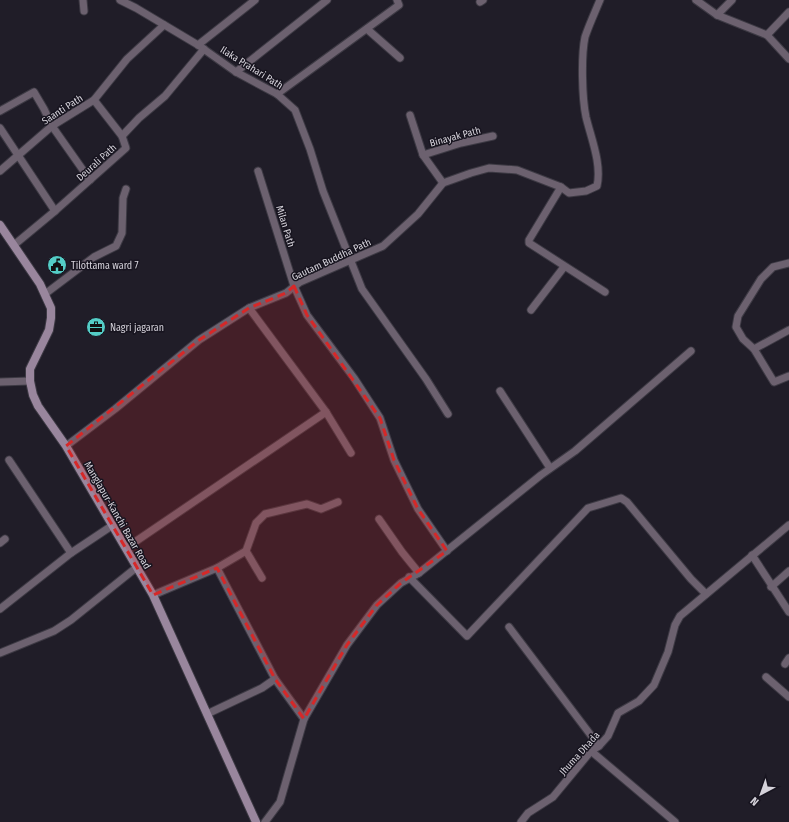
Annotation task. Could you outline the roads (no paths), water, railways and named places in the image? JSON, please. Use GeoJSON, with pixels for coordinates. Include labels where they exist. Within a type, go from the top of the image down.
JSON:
{"type":"FeatureCollection","features":[{"type":"Feature","properties":{"kind":"street"},"geometry":{"type":"LineString","coordinates":[[83,0],[84,11]]}},
{"type":"Feature","properties":{"kind":"street","name":"Ilaka Prahari Path"},"geometry":{"type":"LineString","coordinates":[[120,0],[201,47],[236,72],[277,94],[294,110],[362,289],[426,379],[448,414]]}},
{"type":"Feature","properties":{"kind":"street","name":"Deurali Path"},"geometry":{"type":"LineString","coordinates":[[14,245],[126,148],[122,136],[139,118],[166,96],[201,47],[255,0]]}},
{"type":"Feature","properties":{"kind":"street"},"geometry":{"type":"LineString","coordinates":[[236,72],[327,0]]}},
{"type":"Feature","properties":{"kind":"street"},"geometry":{"type":"LineString","coordinates":[[277,94],[399,5],[397,0]]}},
{"type":"Feature","properties":{"kind":"street"},"geometry":{"type":"LineString","coordinates":[[410,115],[423,155],[443,183],[489,168],[517,170],[561,188],[569,193],[586,191],[597,186],[599,176],[595,150],[586,115],[583,85],[583,62],[585,38],[600,0]]}},
{"type":"Feature","properties":{"kind":"street"},"geometry":{"type":"LineString","coordinates":[[696,0],[717,15],[766,35],[789,59]]}},
{"type":"Feature","properties":{"kind":"street"},"geometry":{"type":"LineString","coordinates":[[717,15],[732,0]]}},
{"type":"Feature","properties":{"kind":"street"},"geometry":{"type":"LineString","coordinates":[[766,35],[789,12]]}},
{"type":"Feature","properties":{"kind":"street","name":"Saanti Path"},"geometry":{"type":"LineString","coordinates":[[0,171],[52,126],[94,100],[127,59],[164,25]]}},
{"type":"Feature","properties":{"kind":"street"},"geometry":{"type":"LineString","coordinates":[[367,29],[400,58]]}},
{"type":"Feature","properties":{"kind":"street"},"geometry":{"type":"LineString","coordinates":[[0,111],[34,92],[52,126],[90,180]]}},
{"type":"Feature","properties":{"kind":"street"},"geometry":{"type":"LineString","coordinates":[[94,100],[122,136]]}},
{"type":"Feature","properties":{"kind":"street"},"geometry":{"type":"LineString","coordinates":[[0,128],[55,211]]}},
{"type":"Feature","properties":{"kind":"street","name":"Binayak Path"},"geometry":{"type":"LineString","coordinates":[[423,155],[461,143],[493,136]]}},
{"type":"Feature","properties":{"kind":"street","name":"Milan Path"},"geometry":{"type":"LineString","coordinates":[[258,171],[294,286],[307,315],[354,378],[380,418],[394,460],[418,509],[447,551]]}},
{"type":"Feature","properties":{"kind":"street","name":"Gautam Buddha Path"},"geometry":{"type":"LineString","coordinates":[[66,446],[115,409],[199,340],[249,308],[286,293],[294,286],[383,246],[418,214],[443,183]]}},
{"type":"Feature","properties":{"kind":"street"},"geometry":{"type":"LineString","coordinates":[[561,188],[529,240],[531,245],[605,292]]}},
{"type":"Feature","properties":{"kind":"street"},"geometry":{"type":"LineString","coordinates":[[45,294],[94,257],[116,246],[122,233],[123,198],[126,189]]}},
{"type":"Feature","properties":{"kind":"street","name":"Manglapur-Kanchi Bazar Road"},"geometry":{"type":"LineString","coordinates":[[0,225],[40,284],[50,308],[49,330],[30,369],[30,381],[33,395],[38,406],[66,446],[154,595],[256,822]]}},
{"type":"Feature","properties":{"kind":"street"},"geometry":{"type":"LineString","coordinates":[[789,263],[773,267],[760,279],[738,316],[736,327],[743,339],[754,349],[774,382],[789,376]]}},
{"type":"Feature","properties":{"kind":"street"},"geometry":{"type":"LineString","coordinates":[[531,310],[564,267]]}},
{"type":"Feature","properties":{"kind":"street"},"geometry":{"type":"LineString","coordinates":[[249,308],[326,412],[351,453]]}},
{"type":"Feature","properties":{"kind":"street"},"geometry":{"type":"LineString","coordinates":[[754,349],[789,330]]}},
{"type":"Feature","properties":{"kind":"street"},"geometry":{"type":"LineString","coordinates":[[266,822],[280,802],[304,719],[350,640],[377,605],[401,583],[419,572],[447,551],[550,468],[575,451],[691,351]]}},
{"type":"Feature","properties":{"kind":"street"},"geometry":{"type":"LineString","coordinates":[[0,382],[30,381]]}},
{"type":"Feature","properties":{"kind":"street"},"geometry":{"type":"LineString","coordinates":[[500,391],[550,468]]}},
{"type":"Feature","properties":{"kind":"street"},"geometry":{"type":"LineString","coordinates":[[126,548],[326,412]]}},
{"type":"Feature","properties":{"kind":"street"},"geometry":{"type":"LineString","coordinates":[[9,460],[71,553]]}},
{"type":"Feature","properties":{"kind":"street"},"geometry":{"type":"LineString","coordinates":[[409,577],[467,636],[588,508],[621,498],[627,502],[691,579],[706,594]]}},
{"type":"Feature","properties":{"kind":"street"},"geometry":{"type":"LineString","coordinates":[[154,595],[217,568],[246,551],[256,523],[265,514],[307,504],[321,510],[338,502]]}},
{"type":"Feature","properties":{"kind":"street"},"geometry":{"type":"LineString","coordinates":[[379,519],[402,552],[419,572]]}},
{"type":"Feature","properties":{"kind":"street"},"geometry":{"type":"LineString","coordinates":[[0,609],[71,553],[113,525]]}},
{"type":"Feature","properties":{"kind":"street","name":"Jhuma Dhada"},"geometry":{"type":"LineString","coordinates":[[521,822],[528,813],[554,797],[591,751],[599,746],[608,736],[618,713],[639,701],[654,685],[668,652],[675,625],[680,616],[789,525]]}},
{"type":"Feature","properties":{"kind":"street"},"geometry":{"type":"LineString","coordinates":[[246,551],[262,578]]}},
{"type":"Feature","properties":{"kind":"street"},"geometry":{"type":"LineString","coordinates":[[752,555],[771,587],[789,612]]}},
{"type":"Feature","properties":{"kind":"street"},"geometry":{"type":"LineString","coordinates":[[0,653],[54,631],[71,620],[137,567]]}},
{"type":"Feature","properties":{"kind":"street"},"geometry":{"type":"LineString","coordinates":[[217,568],[275,679],[304,719]]}},
{"type":"Feature","properties":{"kind":"street"},"geometry":{"type":"LineString","coordinates":[[771,587],[789,571]]}},
{"type":"Feature","properties":{"kind":"street"},"geometry":{"type":"LineString","coordinates":[[509,627],[599,746]]}},
{"type":"Feature","properties":{"kind":"street"},"geometry":{"type":"LineString","coordinates":[[766,677],[789,696]]}},
{"type":"Feature","properties":{"kind":"street"},"geometry":{"type":"LineString","coordinates":[[207,714],[262,688],[275,679]]}},
{"type":"Feature","properties":{"kind":"street"},"geometry":{"type":"LineString","coordinates":[[591,751],[675,822]]}},
{"type":"Feature","properties":{"kind":"place","name":"Tilottama ward 7"},"geometry":{"type":"Point","coordinates":[57,265]}},
{"type":"Feature","properties":{"kind":"place","name":"Nagri jagaran"},"geometry":{"type":"Point","coordinates":[96,327]}}]}
